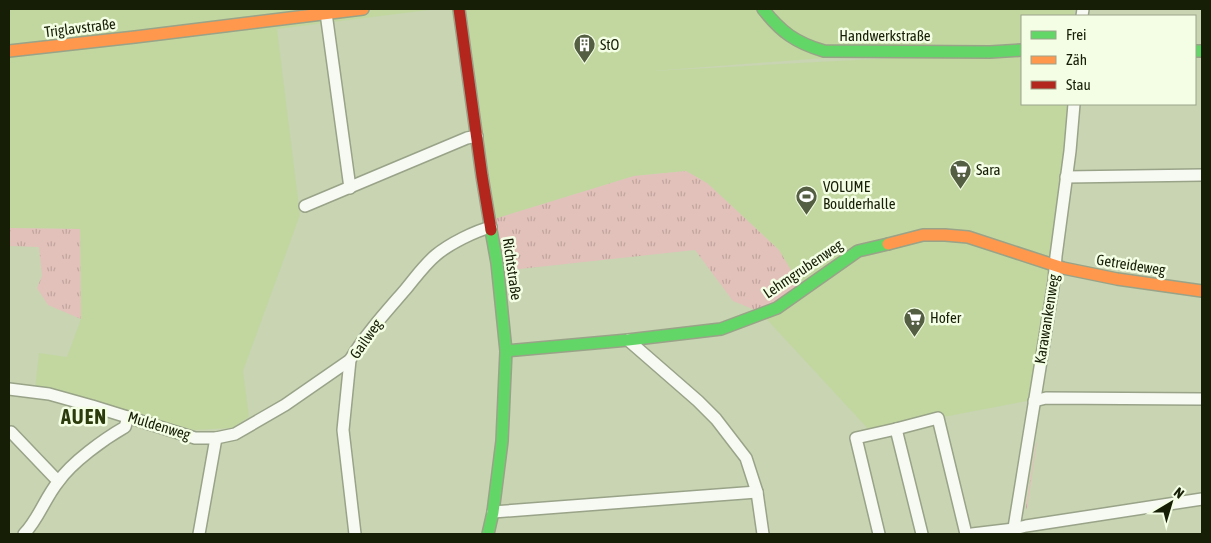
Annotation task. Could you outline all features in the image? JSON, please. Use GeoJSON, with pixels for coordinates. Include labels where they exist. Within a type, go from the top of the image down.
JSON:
{"type":"FeatureCollection","features":[{"type":"Feature","properties":{"kind":"street","name":"Triglavstraße"},"geometry":{"type":"LineString","coordinates":[[9,51],[363,9]]}},
{"type":"Feature","properties":{"kind":"street","name":"Richtstraße"},"geometry":{"type":"LineString","coordinates":[[458,9],[502,298],[506,351],[502,441],[493,512],[488,534]]}},
{"type":"Feature","properties":{"kind":"street","name":"Handwerkstraße"},"geometry":{"type":"LineString","coordinates":[[763,9],[773,22],[790,37],[808,46],[824,50],[990,52],[1021,50]]}},
{"type":"Feature","properties":{"kind":"street"},"geometry":{"type":"LineString","coordinates":[[326,13],[350,188]]}},
{"type":"Feature","properties":{"kind":"street","name":"Karawankenweg"},"geometry":{"type":"LineString","coordinates":[[1013,532],[1054,281],[1074,105]]}},
{"type":"Feature","properties":{"kind":"street"},"geometry":{"type":"LineString","coordinates":[[305,206],[467,138],[476,136]]}},
{"type":"Feature","properties":{"kind":"street"},"geometry":{"type":"LineString","coordinates":[[1066,177],[1202,175]]}},
{"type":"Feature","properties":{"kind":"street","name":"Gailweg"},"geometry":{"type":"LineString","coordinates":[[355,534],[343,430],[350,360],[388,310],[436,255],[448,246],[480,230],[491,227]]}},
{"type":"Feature","properties":{"kind":"street","name":"Lehmgrubenweg"},"geometry":{"type":"LineString","coordinates":[[506,351],[721,329],[777,308],[858,251],[923,235],[968,237],[1055,266]]}},
{"type":"Feature","properties":{"kind":"street","name":"Getreideweg"},"geometry":{"type":"LineString","coordinates":[[1055,266],[1117,279],[1202,291]]}},
{"type":"Feature","properties":{"kind":"street"},"geometry":{"type":"LineString","coordinates":[[628,340],[716,419],[746,458],[757,492],[763,534]]}},
{"type":"Feature","properties":{"kind":"street","name":"Muldenweg"},"geometry":{"type":"LineString","coordinates":[[9,388],[49,394],[194,438],[216,438],[235,434],[285,405],[350,360]]}},
{"type":"Feature","properties":{"kind":"street"},"geometry":{"type":"LineString","coordinates":[[1034,401],[1046,398],[1202,399]]}},
{"type":"Feature","properties":{"kind":"street"},"geometry":{"type":"LineString","coordinates":[[24,534],[35,520],[59,480],[72,466],[124,427],[128,417]]}},
{"type":"Feature","properties":{"kind":"street"},"geometry":{"type":"LineString","coordinates":[[879,534],[856,438],[938,418],[966,534]]}},
{"type":"Feature","properties":{"kind":"street"},"geometry":{"type":"LineString","coordinates":[[896,429],[922,534]]}},
{"type":"Feature","properties":{"kind":"street"},"geometry":{"type":"LineString","coordinates":[[11,432],[59,480]]}},
{"type":"Feature","properties":{"kind":"street"},"geometry":{"type":"LineString","coordinates":[[199,534],[216,438]]}},
{"type":"Feature","properties":{"kind":"street"},"geometry":{"type":"LineString","coordinates":[[493,512],[757,492]]}},
{"type":"Feature","properties":{"kind":"street"},"geometry":{"type":"LineString","coordinates":[[972,534],[1013,532],[1026,526],[1202,499]]}},
{"type":"Feature","properties":{"kind":"shaded area"},"geometry":{"type":"Polygon","coordinates":[[[9,9],[437,9],[277,29],[300,215],[243,371],[249,417],[232,428],[194,430],[35,389],[39,353],[67,357],[81,319],[80,229],[9,228],[9,9]]]}},
{"type":"Feature","properties":{"kind":"shaded area"},"geometry":{"type":"Polygon","coordinates":[[[451,9],[1075,9],[1074,15],[1021,15],[1021,43],[653,71],[1021,51],[1021,105],[1069,105],[1032,400],[870,431],[760,312],[779,250],[707,183],[686,171],[634,176],[491,220],[451,9]]]}},
{"type":"Feature","properties":{"kind":"green space"},"geometry":{"type":"Polygon","coordinates":[[[686,171],[707,183],[779,250],[800,285],[760,312],[733,301],[695,250],[500,271],[491,220],[634,176],[686,171]]]}},
{"type":"Feature","properties":{"kind":"green space"},"geometry":{"type":"Polygon","coordinates":[[[9,228],[80,229],[81,319],[48,305],[37,288],[42,276],[39,247],[9,246],[9,228]]]}},
{"type":"Feature","properties":{"kind":"green space"},"geometry":{"type":"Polygon","coordinates":[[[1037,442],[1027,510],[1026,507],[1037,442]]]}},
{"type":"Feature","properties":{"kind":"traffic: fast"},"geometry":{"type":"LineString","coordinates":[[763,9],[790,36],[824,51],[990,52],[1021,50]]}},
{"type":"Feature","properties":{"kind":"traffic: fast"},"geometry":{"type":"LineString","coordinates":[[1196,51],[1202,51]]}},
{"type":"Feature","properties":{"kind":"traffic: fast"},"geometry":{"type":"LineString","coordinates":[[488,534],[493,512],[502,441],[506,351],[497,263],[491,230]]}},
{"type":"Feature","properties":{"kind":"traffic: fast"},"geometry":{"type":"LineString","coordinates":[[506,351],[721,329],[777,308],[858,251],[888,244]]}},
{"type":"Feature","properties":{"kind":"traffic: slow"},"geometry":{"type":"LineString","coordinates":[[9,51],[363,9]]}},
{"type":"Feature","properties":{"kind":"traffic: slow"},"geometry":{"type":"LineString","coordinates":[[888,244],[923,235],[968,237],[1063,268],[1117,279],[1202,291]]}},
{"type":"Feature","properties":{"kind":"traffic: jam"},"geometry":{"type":"LineString","coordinates":[[459,9],[491,230]]}},
{"type":"Feature","properties":{"kind":"place","name":"StO"},"geometry":{"type":"Point","coordinates":[584,64]}},
{"type":"Feature","properties":{"kind":"place","name":"Sara"},"geometry":{"type":"Point","coordinates":[960,189]}},
{"type":"Feature","properties":{"kind":"place","name":"VOLUME Boulderhalle"},"geometry":{"type":"Point","coordinates":[807,215]}},
{"type":"Feature","properties":{"kind":"place","name":"Hofer"},"geometry":{"type":"Point","coordinates":[914,337]}},
{"type":"Feature","properties":{"kind":"district","name":"AUEN"},"geometry":{"type":"Point","coordinates":[84,417]}}]}
